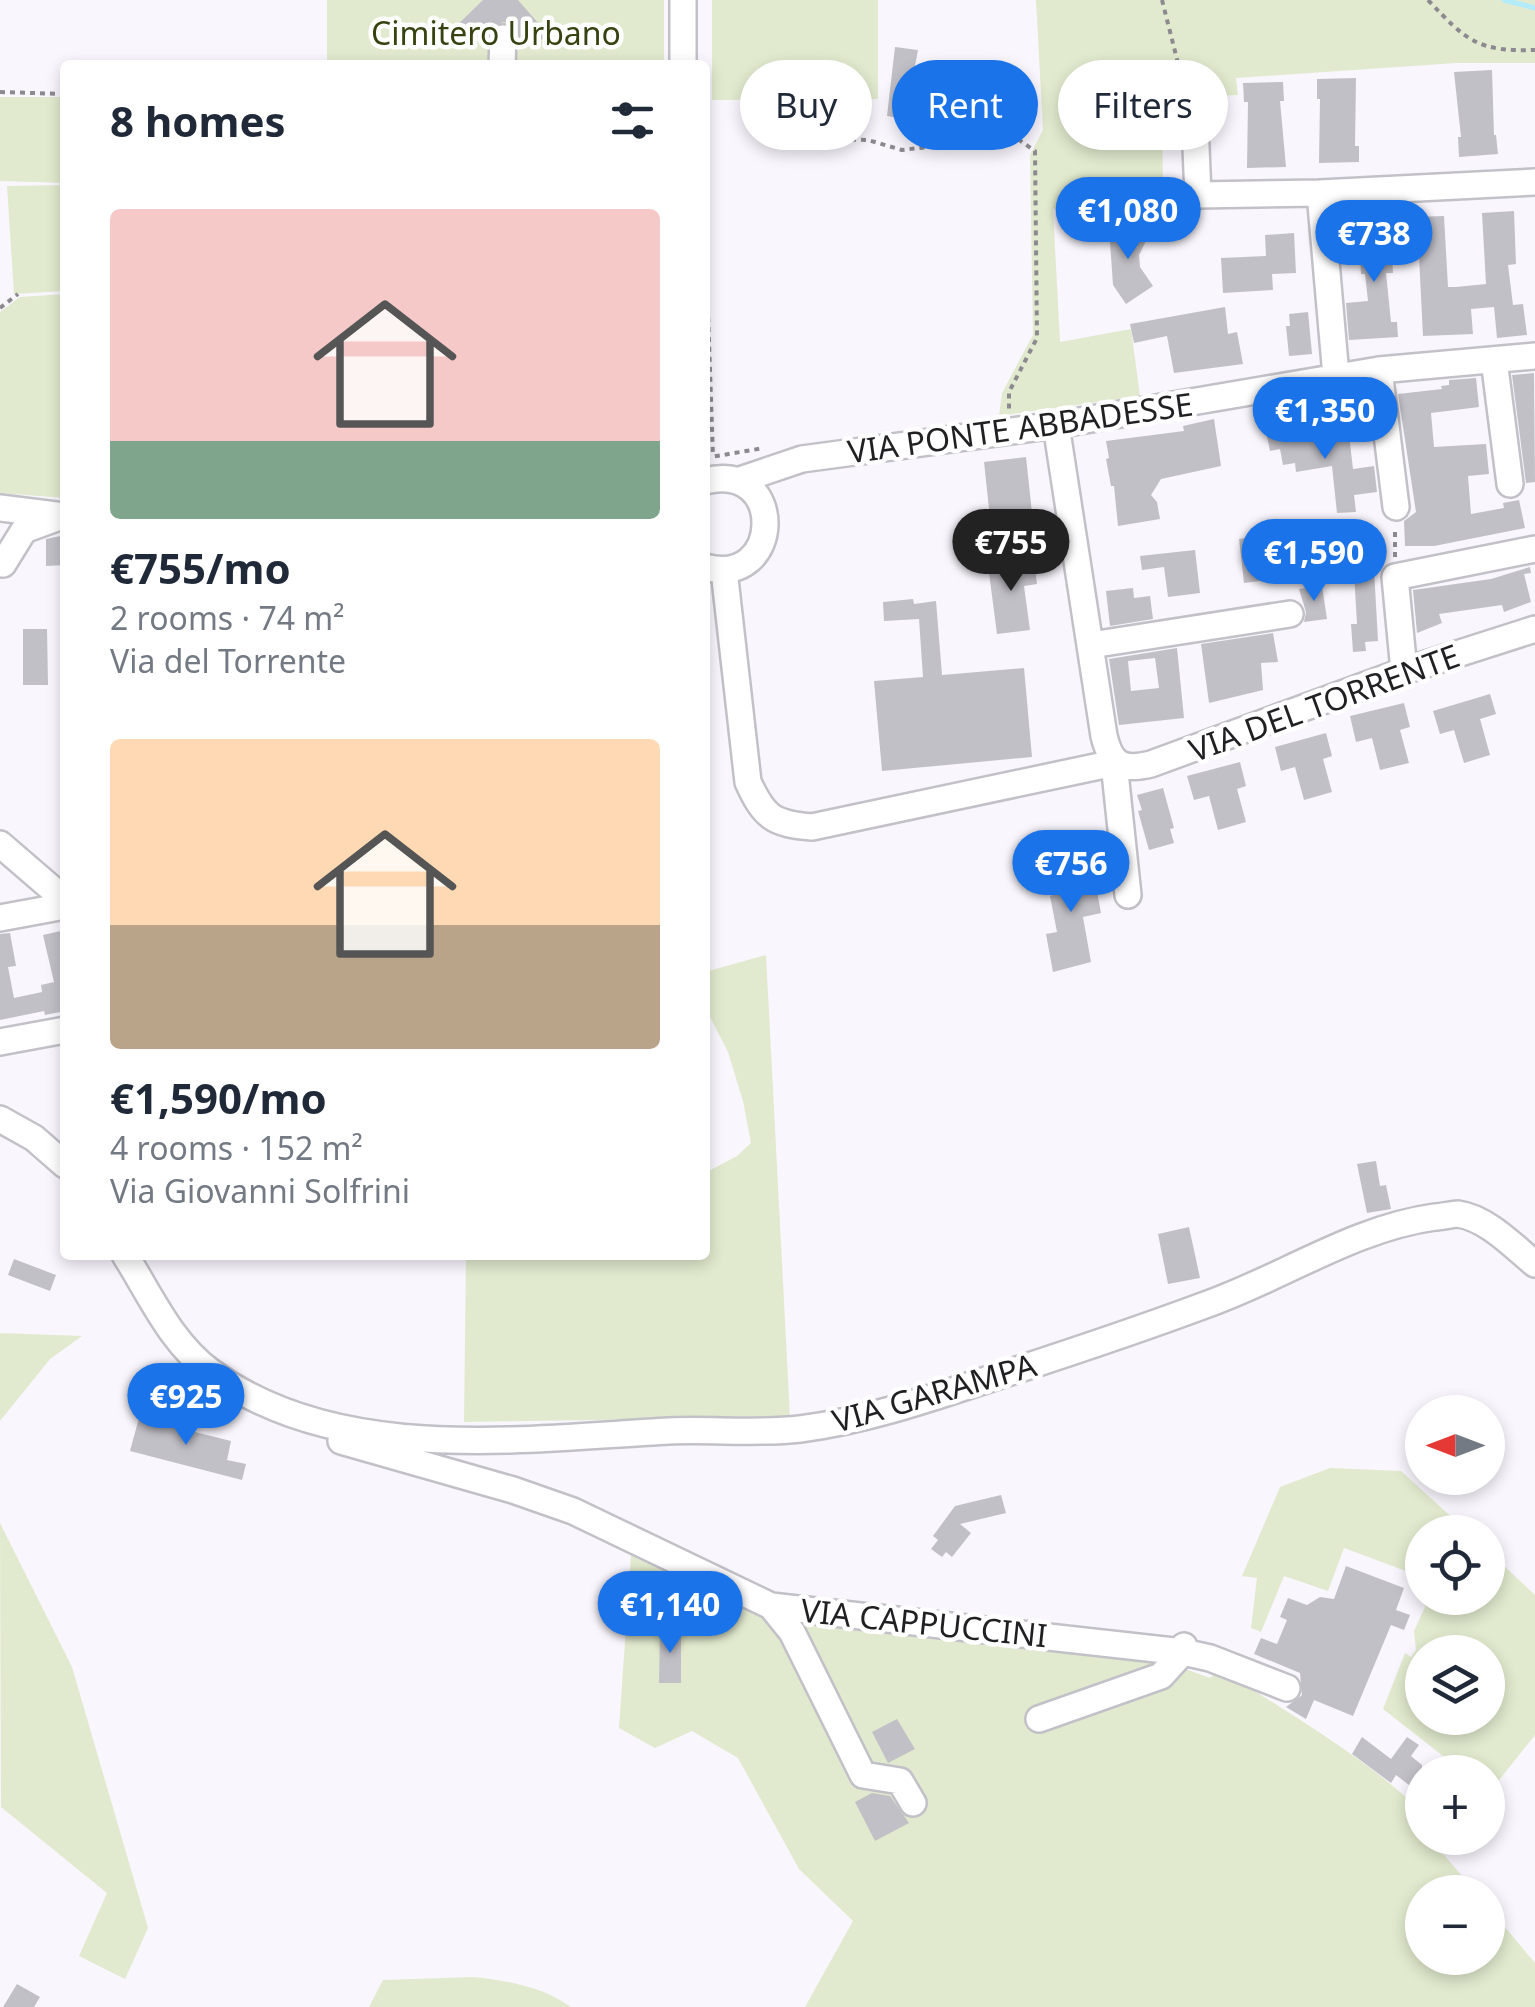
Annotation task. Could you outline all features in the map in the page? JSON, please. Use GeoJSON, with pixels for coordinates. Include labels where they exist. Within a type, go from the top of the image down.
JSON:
{"type":"FeatureCollection","features":[{"type":"Feature","properties":{"kind":"street"},"geometry":{"type":"LineString","coordinates":[[683,0],[683,60]]}},
{"type":"Feature","properties":{"kind":"street"},"geometry":{"type":"LineString","coordinates":[[502,60],[503,38]]}},
{"type":"Feature","properties":{"kind":"street"},"geometry":{"type":"LineString","coordinates":[[1196,150],[1198,195],[1535,182]]}},
{"type":"Feature","properties":{"kind":"street"},"geometry":{"type":"LineString","coordinates":[[1320,193],[1336,376]]}},
{"type":"Feature","properties":{"kind":"street","name":"VIA PONTE ABBADESSE"},"geometry":{"type":"LineString","coordinates":[[737,481],[802,458],[1056,425],[1379,370],[1535,356]]}},
{"type":"Feature","properties":{"kind":"street"},"geometry":{"type":"LineString","coordinates":[[1494,360],[1510,484]]}},
{"type":"Feature","properties":{"kind":"street"},"geometry":{"type":"LineString","coordinates":[[1379,370],[1396,507]]}},
{"type":"Feature","properties":{"kind":"street"},"geometry":{"type":"LineString","coordinates":[[1056,425],[1104,736],[1114,763],[1128,895]]}},
{"type":"Feature","properties":{"kind":"street"},"geometry":{"type":"LineString","coordinates":[[764,509],[779,478],[802,458]]}},
{"type":"Feature","properties":{"kind":"street"},"geometry":{"type":"LineString","coordinates":[[710,475],[749,487],[764,509],[767,522],[759,549],[750,560],[715,568]]}},
{"type":"Feature","properties":{"kind":"street"},"geometry":{"type":"LineString","coordinates":[[0,508],[60,515]]}},
{"type":"Feature","properties":{"kind":"street"},"geometry":{"type":"LineString","coordinates":[[1,565],[24,530],[60,516]]}},
{"type":"Feature","properties":{"kind":"street"},"geometry":{"type":"LineString","coordinates":[[1404,671],[1395,577],[1535,548]]}},
{"type":"Feature","properties":{"kind":"street","name":"VIA DEL TORRENTE"},"geometry":{"type":"LineString","coordinates":[[715,568],[748,782],[761,811],[788,825],[812,826],[1114,763],[1131,769],[1151,764],[1404,671],[1535,629]]}},
{"type":"Feature","properties":{"kind":"street"},"geometry":{"type":"LineString","coordinates":[[1091,645],[1290,614]]}},
{"type":"Feature","properties":{"kind":"street"},"geometry":{"type":"LineString","coordinates":[[0,844],[60,898]]}},
{"type":"Feature","properties":{"kind":"street"},"geometry":{"type":"LineString","coordinates":[[0,918],[60,904]]}},
{"type":"Feature","properties":{"kind":"street"},"geometry":{"type":"LineString","coordinates":[[0,1042],[60,1031]]}},
{"type":"Feature","properties":{"kind":"street"},"geometry":{"type":"LineString","coordinates":[[0,1119],[34,1138],[60,1161]]}},
{"type":"Feature","properties":{"kind":"street","name":"VIA GARAMPA"},"geometry":{"type":"LineString","coordinates":[[128,1260],[187,1352],[233,1386],[293,1414],[410,1440],[719,1428],[798,1429],[904,1406],[1112,1339],[1250,1289],[1356,1239],[1414,1220],[1458,1214],[1496,1232],[1535,1264]]}},
{"type":"Feature","properties":{"kind":"street","name":"VIA CAPPUCCINI"},"geometry":{"type":"LineString","coordinates":[[293,1414],[348,1444],[513,1490],[573,1511],[772,1606],[1183,1649],[1286,1688]]}},
{"type":"Feature","properties":{"kind":"street"},"geometry":{"type":"LineString","coordinates":[[772,1606],[792,1632],[864,1775],[900,1781],[913,1803]]}},
{"type":"Feature","properties":{"kind":"street"},"geometry":{"type":"LineString","coordinates":[[1038,1719],[1162,1676],[1183,1649]]}},
{"type":"Feature","properties":{"kind":"path"},"geometry":{"type":"LineString","coordinates":[[1162,0],[1177,60]]}},
{"type":"Feature","properties":{"kind":"path"},"geometry":{"type":"LineString","coordinates":[[1428,0],[1467,40],[1505,51],[1535,50]]}},
{"type":"Feature","properties":{"kind":"path"},"geometry":{"type":"LineString","coordinates":[[0,92],[60,94]]}},
{"type":"Feature","properties":{"kind":"path"},"geometry":{"type":"LineString","coordinates":[[872,141],[902,150],[1015,137],[1035,151],[1037,338],[1009,392],[1006,432]]}},
{"type":"Feature","properties":{"kind":"path"},"geometry":{"type":"LineString","coordinates":[[2,305],[18,294]]}},
{"type":"Feature","properties":{"kind":"path"},"geometry":{"type":"LineString","coordinates":[[710,377],[710,452]]}},
{"type":"Feature","properties":{"kind":"path"},"geometry":{"type":"LineString","coordinates":[[1395,577],[1396,507]]}},
{"type":"Feature","properties":{"kind":"green space","name":"Cimitero Urbano"},"geometry":{"type":"Polygon","coordinates":[[[327,0],[664,0],[664,60],[327,60],[327,0]]]}},
{"type":"Feature","properties":{"kind":"green space"},"geometry":{"type":"Polygon","coordinates":[[[712,0],[878,0],[878,99],[872,99],[872,60],[740,60],[740,100],[712,100],[712,0]]]}},
{"type":"Feature","properties":{"kind":"green space"},"geometry":{"type":"Polygon","coordinates":[[[1036,0],[1535,0],[1535,63],[1456,63],[1236,78],[1238,95],[1228,95],[1228,60],[1058,60],[1058,150],[1163,150],[1163,194],[1053,209],[1060,342],[1131,329],[1140,396],[999,416],[1002,393],[1033,335],[1030,155],[1038,150],[1043,130],[1036,0]]]}},
{"type":"Feature","properties":{"kind":"green space"},"geometry":{"type":"Polygon","coordinates":[[[0,97],[60,97],[60,183],[0,181],[0,97]]]}},
{"type":"Feature","properties":{"kind":"green space"},"geometry":{"type":"Polygon","coordinates":[[[60,185],[60,291],[14,294],[7,186],[60,185]]]}},
{"type":"Feature","properties":{"kind":"green space"},"geometry":{"type":"Polygon","coordinates":[[[60,294],[60,498],[0,493],[0,312],[20,297],[60,294]]]}},
{"type":"Feature","properties":{"kind":"green space"},"geometry":{"type":"Polygon","coordinates":[[[766,955],[790,1417],[464,1422],[466,1260],[710,1260],[710,1170],[737,1156],[751,1143],[728,1052],[710,1017],[710,971],[766,955]]]}},
{"type":"Feature","properties":{"kind":"green space"},"geometry":{"type":"Polygon","coordinates":[[[0,1333],[82,1336],[50,1359],[0,1421],[0,1333]]]}},
{"type":"Feature","properties":{"kind":"green space"},"geometry":{"type":"Polygon","coordinates":[[[1330,1468],[1401,1471],[1405,1475],[1405,1495],[1427,1495],[1449,1515],[1405,1515],[1405,1571],[1344,1548],[1328,1591],[1284,1576],[1261,1632],[1251,1628],[1257,1578],[1242,1576],[1280,1487],[1330,1468]]]}},
{"type":"Feature","properties":{"kind":"green space"},"geometry":{"type":"Polygon","coordinates":[[[0,1523],[72,1667],[148,1928],[125,1979],[79,1956],[107,1893],[1,1807],[0,1523]]]}},
{"type":"Feature","properties":{"kind":"green space"},"geometry":{"type":"Polygon","coordinates":[[[631,1555],[770,1613],[1172,1664],[1210,1678],[1220,1669],[1350,1753],[1399,1791],[1405,1796],[1405,1855],[1444,1855],[1461,1875],[1405,1875],[1405,1975],[1505,1975],[1505,1927],[1535,1963],[1535,2007],[805,2007],[853,1921],[799,1869],[738,1758],[692,1731],[655,1748],[619,1728],[631,1555]]]}},
{"type":"Feature","properties":{"kind":"green space"},"geometry":{"type":"Polygon","coordinates":[[[1505,1567],[1535,1595],[1535,1735],[1505,1773],[1505,1755],[1442,1755],[1416,1735],[1505,1735],[1505,1635],[1414,1635],[1421,1615],[1505,1615],[1505,1567]]]}},
{"type":"Feature","properties":{"kind":"green space"},"geometry":{"type":"Polygon","coordinates":[[[1405,1653],[1405,1726],[1383,1709],[1405,1653]]]}},
{"type":"Feature","properties":{"kind":"green space"},"geometry":{"type":"Polygon","coordinates":[[[474,1977],[537,1990],[571,2007],[369,2007],[383,1980],[474,1977]]]}},
{"type":"Feature","properties":{"kind":"building"},"geometry":{"type":"Polygon","coordinates":[[[483,0],[518,0],[553,40],[519,38],[512,25],[503,22],[490,29],[487,38],[444,38],[483,0]]]}},
{"type":"Feature","properties":{"kind":"building"},"geometry":{"type":"Polygon","coordinates":[[[895,47],[918,50],[916,60],[893,60],[895,47]]]}},
{"type":"Feature","properties":{"kind":"building"},"geometry":{"type":"Polygon","coordinates":[[[1492,70],[1498,154],[1459,157],[1461,137],[1454,72],[1492,70]]]}},
{"type":"Feature","properties":{"kind":"building"},"geometry":{"type":"Polygon","coordinates":[[[892,73],[892,117],[887,116],[892,73]]]}},
{"type":"Feature","properties":{"kind":"building"},"geometry":{"type":"Polygon","coordinates":[[[1356,78],[1355,146],[1359,146],[1359,162],[1319,163],[1317,79],[1356,78]]]}},
{"type":"Feature","properties":{"kind":"building"},"geometry":{"type":"Polygon","coordinates":[[[1283,82],[1284,101],[1280,101],[1286,167],[1247,168],[1248,102],[1244,102],[1243,83],[1283,82]]]}},
{"type":"Feature","properties":{"kind":"building"},"geometry":{"type":"Polygon","coordinates":[[[1514,211],[1516,264],[1508,265],[1513,305],[1523,304],[1527,335],[1497,338],[1494,307],[1471,309],[1473,334],[1423,336],[1417,217],[1444,216],[1448,287],[1456,287],[1486,284],[1482,213],[1514,211]]]}},
{"type":"Feature","properties":{"kind":"building"},"geometry":{"type":"Polygon","coordinates":[[[1390,220],[1393,273],[1386,273],[1391,322],[1397,322],[1398,337],[1349,340],[1346,303],[1368,301],[1365,274],[1361,274],[1358,222],[1390,220]]]}},
{"type":"Feature","properties":{"kind":"building"},"geometry":{"type":"Polygon","coordinates":[[[1120,221],[1149,235],[1139,255],[1140,267],[1153,286],[1126,304],[1113,285],[1110,242],[1120,221]]]}},
{"type":"Feature","properties":{"kind":"building"},"geometry":{"type":"Polygon","coordinates":[[[1294,233],[1296,273],[1272,274],[1273,290],[1223,293],[1221,258],[1266,256],[1265,235],[1294,233]]]}},
{"type":"Feature","properties":{"kind":"building"},"geometry":{"type":"Polygon","coordinates":[[[1225,307],[1228,334],[1237,332],[1243,364],[1174,373],[1167,336],[1134,343],[1130,324],[1225,307]]]}},
{"type":"Feature","properties":{"kind":"building"},"geometry":{"type":"Polygon","coordinates":[[[1308,312],[1312,354],[1289,356],[1289,314],[1308,312]]]}},
{"type":"Feature","properties":{"kind":"building"},"geometry":{"type":"Polygon","coordinates":[[[1534,373],[1535,482],[1526,483],[1512,375],[1534,373]]]}},
{"type":"Feature","properties":{"kind":"building"},"geometry":{"type":"Polygon","coordinates":[[[1476,378],[1479,407],[1431,413],[1434,447],[1486,444],[1489,474],[1468,476],[1471,514],[1504,508],[1503,503],[1519,500],[1525,528],[1434,546],[1405,546],[1404,521],[1416,512],[1398,394],[1442,389],[1441,386],[1449,385],[1449,380],[1476,378]]]}},
{"type":"Feature","properties":{"kind":"building"},"geometry":{"type":"Polygon","coordinates":[[[1363,394],[1367,427],[1337,431],[1333,397],[1363,394]]]}},
{"type":"Feature","properties":{"kind":"building"},"geometry":{"type":"Polygon","coordinates":[[[1214,419],[1221,466],[1161,479],[1151,495],[1157,502],[1160,519],[1118,526],[1106,441],[1184,431],[1183,426],[1214,419]]]}},
{"type":"Feature","properties":{"kind":"building"},"geometry":{"type":"Polygon","coordinates":[[[1305,424],[1308,440],[1349,435],[1353,469],[1374,466],[1377,492],[1354,495],[1356,512],[1337,513],[1332,466],[1296,472],[1295,463],[1283,465],[1280,449],[1270,451],[1266,431],[1305,424]]]}},
{"type":"Feature","properties":{"kind":"building"},"geometry":{"type":"Polygon","coordinates":[[[1026,457],[1033,522],[991,527],[984,462],[1026,457]]]}},
{"type":"Feature","properties":{"kind":"building"},"geometry":{"type":"Polygon","coordinates":[[[1292,532],[1293,538],[1303,537],[1308,575],[1244,583],[1239,539],[1292,532]]]}},
{"type":"Feature","properties":{"kind":"building"},"geometry":{"type":"Polygon","coordinates":[[[1372,533],[1378,641],[1365,642],[1366,651],[1353,652],[1351,624],[1357,624],[1354,572],[1346,573],[1345,541],[1356,540],[1355,534],[1372,533]]]}},
{"type":"Feature","properties":{"kind":"building"},"geometry":{"type":"Polygon","coordinates":[[[60,536],[60,565],[46,566],[46,539],[60,536]]]}},
{"type":"Feature","properties":{"kind":"building"},"geometry":{"type":"Polygon","coordinates":[[[1195,550],[1200,593],[1168,597],[1164,567],[1142,570],[1140,556],[1195,550]]]}},
{"type":"Feature","properties":{"kind":"building"},"geometry":{"type":"Polygon","coordinates":[[[1034,559],[1037,584],[1024,586],[1030,630],[997,634],[988,565],[1034,559]]]}},
{"type":"Feature","properties":{"kind":"building"},"geometry":{"type":"Polygon","coordinates":[[[1530,567],[1531,573],[1524,574],[1531,602],[1504,612],[1502,605],[1439,614],[1442,623],[1417,633],[1413,590],[1491,579],[1530,567]]]}},
{"type":"Feature","properties":{"kind":"building"},"geometry":{"type":"Polygon","coordinates":[[[1322,586],[1327,619],[1304,622],[1306,612],[1299,589],[1322,586]]]}},
{"type":"Feature","properties":{"kind":"building"},"geometry":{"type":"Polygon","coordinates":[[[1133,588],[1134,598],[1150,596],[1153,619],[1110,626],[1106,591],[1133,588]]]}},
{"type":"Feature","properties":{"kind":"building"},"geometry":{"type":"Polygon","coordinates":[[[913,599],[914,604],[936,601],[942,675],[1024,668],[1032,757],[882,771],[874,681],[923,677],[919,619],[884,621],[883,602],[913,599]]]}},
{"type":"Feature","properties":{"kind":"building"},"geometry":{"type":"Polygon","coordinates":[[[23,629],[47,629],[48,685],[23,685],[23,629]]]}},
{"type":"Feature","properties":{"kind":"building"},"geometry":{"type":"Polygon","coordinates":[[[1273,633],[1278,662],[1261,663],[1263,690],[1209,703],[1201,644],[1273,633]]]}},
{"type":"Feature","properties":{"kind":"building"},"geometry":{"type":"Polygon","coordinates":[[[1177,648],[1184,718],[1119,725],[1109,659],[1177,648]],[[1155,658],[1128,661],[1131,691],[1159,688],[1155,658]]]}},
{"type":"Feature","properties":{"kind":"building"},"geometry":{"type":"Polygon","coordinates":[[[1490,694],[1496,714],[1480,719],[1490,755],[1464,763],[1454,730],[1440,734],[1433,711],[1490,694]]]}},
{"type":"Feature","properties":{"kind":"building"},"geometry":{"type":"Polygon","coordinates":[[[1404,703],[1410,727],[1400,730],[1409,763],[1380,770],[1372,738],[1356,742],[1350,716],[1404,703]]]}},
{"type":"Feature","properties":{"kind":"building"},"geometry":{"type":"Polygon","coordinates":[[[1326,733],[1332,756],[1323,759],[1332,792],[1304,800],[1295,767],[1281,771],[1275,747],[1326,733]]]}},
{"type":"Feature","properties":{"kind":"building"},"geometry":{"type":"Polygon","coordinates":[[[1240,762],[1246,786],[1237,789],[1246,822],[1218,830],[1209,796],[1194,800],[1187,776],[1240,762]]]}},
{"type":"Feature","properties":{"kind":"building"},"geometry":{"type":"Polygon","coordinates":[[[1163,788],[1174,843],[1149,850],[1137,795],[1163,788]]]}},
{"type":"Feature","properties":{"kind":"building"},"geometry":{"type":"Polygon","coordinates":[[[1086,860],[1101,913],[1083,917],[1091,962],[1053,972],[1046,934],[1057,932],[1050,896],[1056,894],[1051,866],[1086,860]]]}},
{"type":"Feature","properties":{"kind":"building"},"geometry":{"type":"Polygon","coordinates":[[[60,931],[60,1012],[45,1015],[44,1011],[0,1020],[0,934],[10,933],[16,966],[8,967],[14,998],[42,992],[41,985],[54,982],[43,935],[60,931]]]}},
{"type":"Feature","properties":{"kind":"building"},"geometry":{"type":"Polygon","coordinates":[[[1376,1161],[1380,1186],[1386,1185],[1391,1209],[1367,1213],[1357,1164],[1376,1161]]]}},
{"type":"Feature","properties":{"kind":"building"},"geometry":{"type":"Polygon","coordinates":[[[1189,1227],[1200,1278],[1168,1284],[1158,1234],[1189,1227]]]}},
{"type":"Feature","properties":{"kind":"building"},"geometry":{"type":"Polygon","coordinates":[[[14,1259],[56,1275],[50,1291],[8,1275],[14,1259]]]}},
{"type":"Feature","properties":{"kind":"building"},"geometry":{"type":"Polygon","coordinates":[[[139,1418],[231,1441],[227,1460],[246,1464],[242,1480],[130,1451],[139,1418]]]}},
{"type":"Feature","properties":{"kind":"building"},"geometry":{"type":"Polygon","coordinates":[[[1001,1495],[1006,1513],[960,1524],[971,1533],[952,1557],[946,1552],[942,1557],[931,1549],[938,1540],[933,1536],[955,1506],[1001,1495]]]}},
{"type":"Feature","properties":{"kind":"building"},"geometry":{"type":"Polygon","coordinates":[[[1346,1566],[1404,1588],[1396,1610],[1410,1615],[1404,1630],[1391,1625],[1353,1716],[1314,1700],[1306,1719],[1286,1707],[1302,1695],[1300,1673],[1254,1654],[1261,1638],[1277,1644],[1287,1620],[1280,1617],[1288,1598],[1307,1605],[1320,1597],[1334,1599],[1346,1566]]]}},
{"type":"Feature","properties":{"kind":"building"},"geometry":{"type":"Polygon","coordinates":[[[660,1629],[681,1630],[681,1683],[659,1683],[660,1629]]]}},
{"type":"Feature","properties":{"kind":"building"},"geometry":{"type":"Polygon","coordinates":[[[897,1719],[915,1749],[888,1763],[872,1732],[897,1719]]]}},
{"type":"Feature","properties":{"kind":"building"},"geometry":{"type":"Polygon","coordinates":[[[1362,1737],[1391,1759],[1407,1737],[1419,1745],[1412,1755],[1405,1755],[1405,1782],[1396,1775],[1391,1783],[1352,1754],[1362,1737]]]}},
{"type":"Feature","properties":{"kind":"building"},"geometry":{"type":"Polygon","coordinates":[[[872,1793],[890,1796],[909,1823],[875,1841],[855,1802],[872,1793]]]}},
{"type":"Feature","properties":{"kind":"building"},"geometry":{"type":"Polygon","coordinates":[[[17,1984],[40,1997],[34,2007],[3,2007],[17,1984]]]}},
{"type":"Feature","properties":{"kind":"waterway"},"geometry":{"type":"LineString","coordinates":[[1504,0],[1535,8]]}}]}
